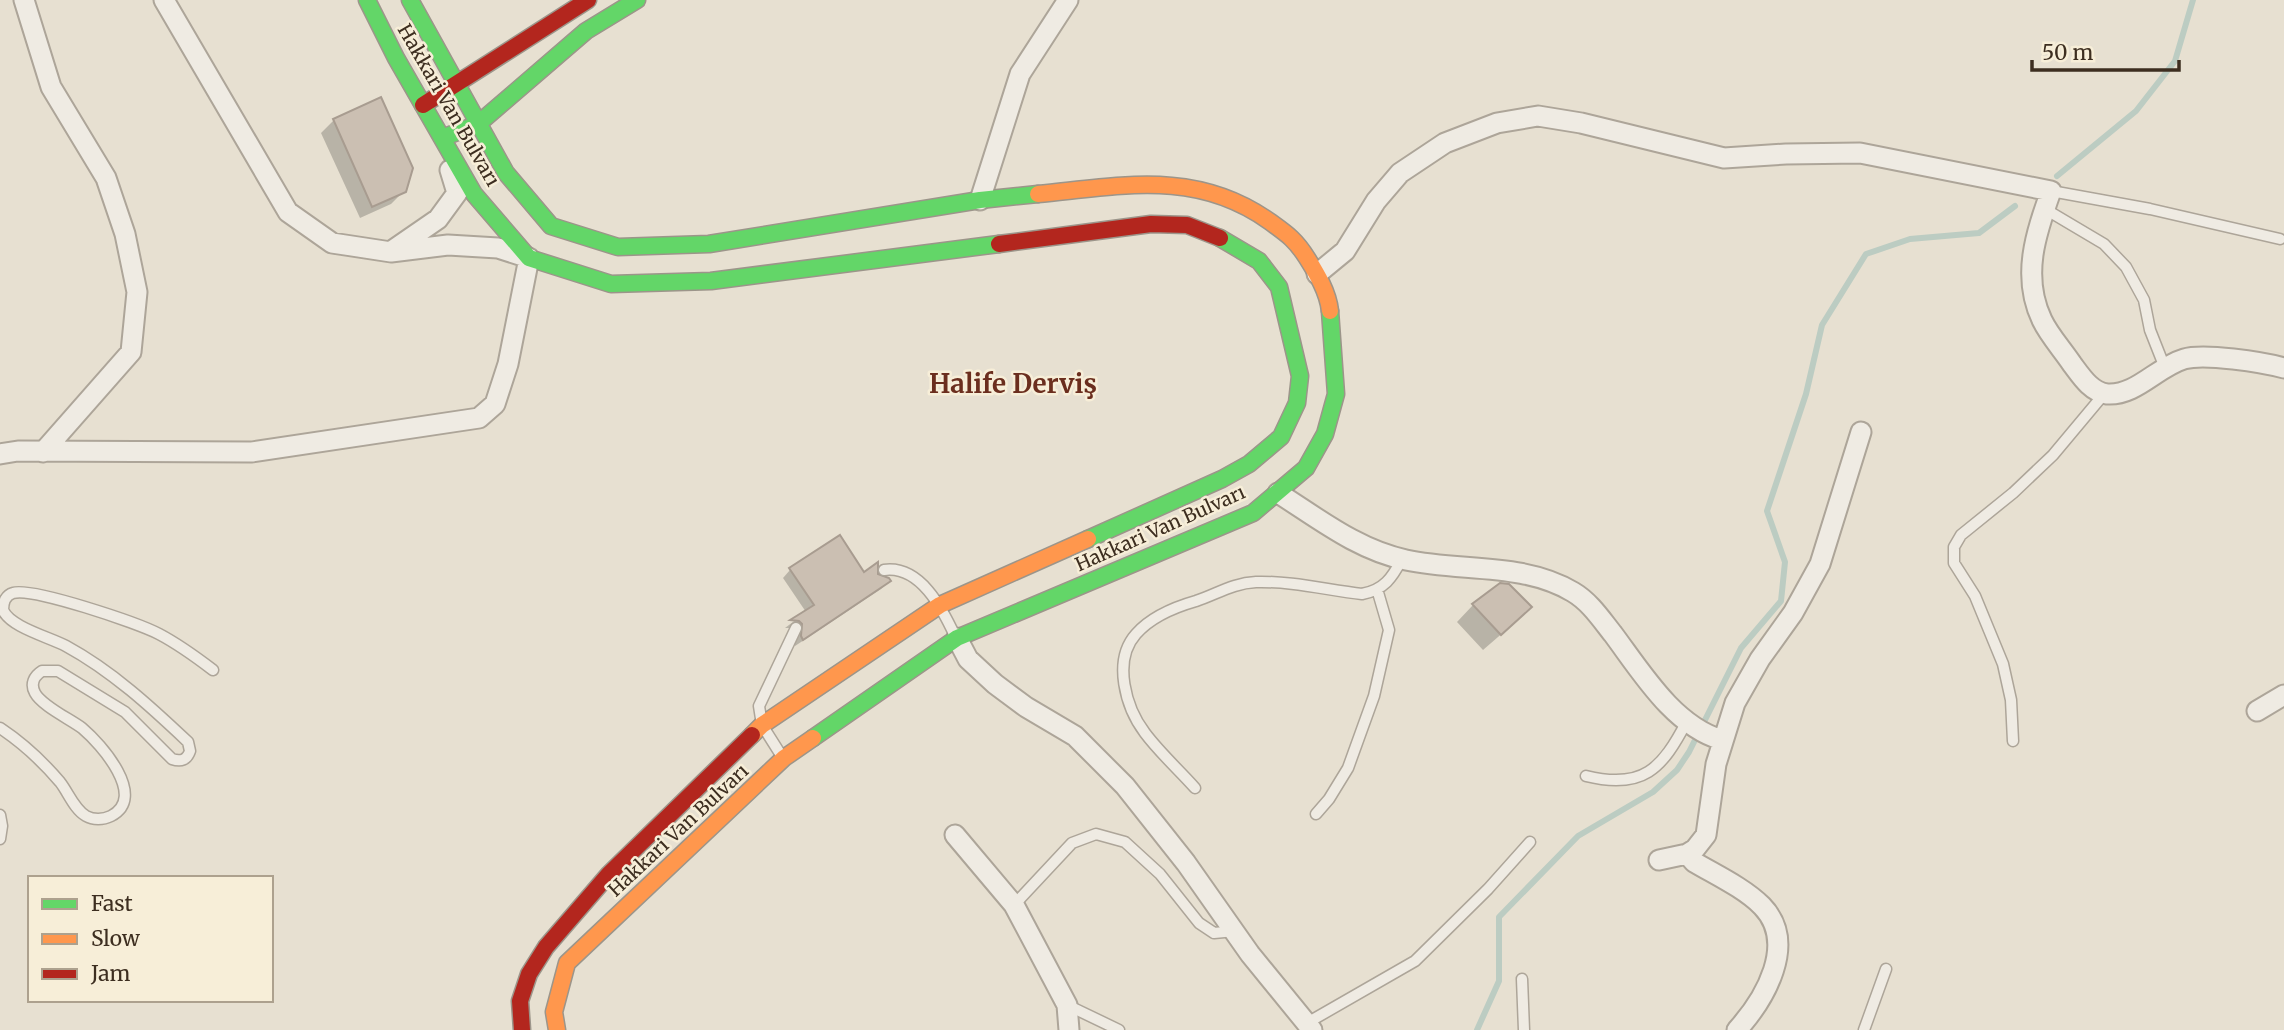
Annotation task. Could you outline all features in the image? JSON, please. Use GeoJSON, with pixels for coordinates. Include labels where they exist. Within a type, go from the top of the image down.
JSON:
{"type":"FeatureCollection","features":[{"type":"Feature","properties":{"kind":"main road","name":"Hakkari Van Bulvarı"},"geometry":{"type":"LineString","coordinates":[[367,0],[474,194],[528,258],[611,284],[711,281],[1151,224],[1187,225],[1223,239],[1259,261],[1279,287],[1300,376],[1297,403],[1281,437],[1249,464],[1222,479],[940,605],[762,725],[608,874],[546,947],[529,974],[520,1001],[522,1030]]}},
{"type":"Feature","properties":{"kind":"main road","name":"Hakkari Van Bulvarı"},"geometry":{"type":"LineString","coordinates":[[411,0],[506,173],[551,226],[618,247],[709,244],[980,200],[1148,183],[1195,187],[1251,208],[1296,240],[1329,300],[1336,394],[1325,434],[1306,468],[1253,513],[957,638],[784,758],[567,963],[554,1012],[557,1030]]}},
{"type":"Feature","properties":{"kind":"main road"},"geometry":{"type":"LineString","coordinates":[[423,105],[588,0]]}},
{"type":"Feature","properties":{"kind":"main road"},"geometry":{"type":"LineString","coordinates":[[442,138],[478,124],[586,31],[637,0]]}},
{"type":"Feature","properties":{"kind":"street"},"geometry":{"type":"LineString","coordinates":[[24,0],[51,87],[106,178],[125,234],[137,292],[131,352],[43,452]]}},
{"type":"Feature","properties":{"kind":"street"},"geometry":{"type":"LineString","coordinates":[[0,454],[252,452],[479,418],[495,404],[500,391],[508,364],[528,258],[498,248],[448,245],[391,252],[331,243],[289,212],[164,0]]}},
{"type":"Feature","properties":{"kind":"street"},"geometry":{"type":"LineString","coordinates":[[980,200],[1020,74],[1068,0]]}},
{"type":"Feature","properties":{"kind":"street"},"geometry":{"type":"LineString","coordinates":[[1317,274],[1345,251],[1376,201],[1399,173],[1445,143],[1497,123],[1538,116],[1581,123],[1724,158],[1860,153],[2048,200],[2032,252],[2034,296],[2042,320],[2085,382],[2104,394],[2120,393],[2165,368],[2196,357],[2284,368]]}},
{"type":"Feature","properties":{"kind":"street"},"geometry":{"type":"LineString","coordinates":[[391,252],[438,219],[457,193],[442,138]]}},
{"type":"Feature","properties":{"kind":"street"},"geometry":{"type":"LineString","coordinates":[[1658,859],[1686,854],[1702,841],[1708,828],[1716,739],[1741,692],[1793,612],[1820,564],[1861,432]]}},
{"type":"Feature","properties":{"kind":"street"},"geometry":{"type":"LineString","coordinates":[[1278,493],[1353,540],[1377,551],[1427,565],[1507,571],[1572,592],[1594,611],[1666,701],[1689,724],[1716,739]]}},
{"type":"Feature","properties":{"kind":"street"},"geometry":{"type":"LineString","coordinates":[[957,638],[968,659],[995,684],[1026,707],[1075,736],[1125,786],[1309,1027]]}},
{"type":"Feature","properties":{"kind":"street"},"geometry":{"type":"LineString","coordinates":[[2257,711],[2284,695]]}},
{"type":"Feature","properties":{"kind":"street"},"geometry":{"type":"LineString","coordinates":[[955,835],[1014,905],[1067,1005],[1069,1030]]}},
{"type":"Feature","properties":{"kind":"street"},"geometry":{"type":"LineString","coordinates":[[1686,854],[1694,862],[1760,903],[1776,929],[1778,952],[1770,978],[1755,1006],[1737,1030]]}},
{"type":"Feature","properties":{"kind":"lane"},"geometry":{"type":"LineString","coordinates":[[2048,200],[2150,209],[2280,239]]}},
{"type":"Feature","properties":{"kind":"lane"},"geometry":{"type":"LineString","coordinates":[[2048,200],[2104,244],[2126,267],[2144,300],[2150,330],[2165,368]]}},
{"type":"Feature","properties":{"kind":"lane"},"geometry":{"type":"LineString","coordinates":[[2013,741],[2011,700],[2003,664],[1975,596],[1954,563],[1954,547],[1961,536],[2039,469],[2104,394]]}},
{"type":"Feature","properties":{"kind":"lane"},"geometry":{"type":"LineString","coordinates":[[1195,788],[1144,732],[1129,701],[1124,668],[1135,635],[1171,610],[1242,584],[1298,584],[1362,594],[1377,589],[1390,580],[1402,559]]}},
{"type":"Feature","properties":{"kind":"lane"},"geometry":{"type":"LineString","coordinates":[[884,570],[893,569],[908,573],[923,585],[940,605],[957,638]]}},
{"type":"Feature","properties":{"kind":"lane"},"geometry":{"type":"LineString","coordinates":[[1316,814],[1348,768],[1374,696],[1389,630],[1377,589]]}},
{"type":"Feature","properties":{"kind":"lane"},"geometry":{"type":"LineString","coordinates":[[0,728],[53,775],[80,811],[94,819],[110,817],[122,806],[125,798],[123,782],[93,739],[36,696],[34,678],[42,671],[58,671],[125,712],[172,760],[181,761],[190,751],[188,742],[117,679],[75,651],[10,621],[3,610],[3,603],[15,592],[38,595],[139,624],[179,645],[213,670]]}},
{"type":"Feature","properties":{"kind":"lane"},"geometry":{"type":"LineString","coordinates":[[784,758],[762,725],[759,706],[796,628]]}},
{"type":"Feature","properties":{"kind":"lane"},"geometry":{"type":"LineString","coordinates":[[1586,776],[1615,782],[1649,772],[1671,752],[1689,724]]}},
{"type":"Feature","properties":{"kind":"lane"},"geometry":{"type":"LineString","coordinates":[[0,815],[0,839]]}},
{"type":"Feature","properties":{"kind":"lane"},"geometry":{"type":"LineString","coordinates":[[1014,905],[1072,843],[1096,834],[1125,842],[1160,874],[1199,923],[1214,933],[1235,931]]}},
{"type":"Feature","properties":{"kind":"lane"},"geometry":{"type":"LineString","coordinates":[[1309,1027],[1415,961],[1488,889],[1530,842]]}},
{"type":"Feature","properties":{"kind":"lane"},"geometry":{"type":"LineString","coordinates":[[1864,1030],[1886,969]]}},
{"type":"Feature","properties":{"kind":"lane"},"geometry":{"type":"LineString","coordinates":[[1522,979],[1524,1030]]}},
{"type":"Feature","properties":{"kind":"lane"},"geometry":{"type":"LineString","coordinates":[[1067,1005],[1119,1030]]}},
{"type":"Feature","properties":{"kind":"building"},"geometry":{"type":"Polygon","coordinates":[[[381,97],[413,168],[406,192],[372,207],[333,119],[381,97]]]}},
{"type":"Feature","properties":{"kind":"building"},"geometry":{"type":"Polygon","coordinates":[[[840,535],[864,572],[878,562],[878,574],[891,581],[803,640],[802,624],[790,620],[814,605],[789,568],[840,535]]]}},
{"type":"Feature","properties":{"kind":"building"},"geometry":{"type":"Polygon","coordinates":[[[1500,583],[1509,584],[1532,607],[1501,635],[1472,604],[1500,583]]]}},
{"type":"Feature","properties":{"kind":"waterway"},"geometry":{"type":"LineString","coordinates":[[2057,176],[2136,111],[2175,61],[2193,0]]}},
{"type":"Feature","properties":{"kind":"waterway"},"geometry":{"type":"LineString","coordinates":[[1477,1030],[1499,981],[1499,917],[1578,836],[1653,792],[1677,770],[1689,752],[1741,648],[1781,601],[1785,562],[1767,511],[1806,394],[1822,325],[1866,254],[1910,239],[1979,233],[2015,206]]}},
{"type":"Feature","properties":{"kind":"traffic: fast"},"geometry":{"type":"LineString","coordinates":[[367,0],[396,58],[474,194],[529,258],[611,284],[711,281],[999,244]]}},
{"type":"Feature","properties":{"kind":"traffic: fast"},"geometry":{"type":"LineString","coordinates":[[410,0],[506,173],[551,226],[618,247],[709,244],[980,200],[1038,194]]}},
{"type":"Feature","properties":{"kind":"traffic: fast"},"geometry":{"type":"LineString","coordinates":[[442,138],[478,124],[586,31],[637,0]]}},
{"type":"Feature","properties":{"kind":"traffic: fast"},"geometry":{"type":"LineString","coordinates":[[1088,539],[1222,479],[1249,464],[1281,437],[1297,403],[1300,376],[1279,287],[1259,261],[1220,238]]}},
{"type":"Feature","properties":{"kind":"traffic: fast"},"geometry":{"type":"LineString","coordinates":[[813,738],[957,638],[1253,513],[1306,468],[1325,434],[1336,394],[1330,311]]}},
{"type":"Feature","properties":{"kind":"traffic: slow"},"geometry":{"type":"LineString","coordinates":[[1038,194],[1128,185],[1157,185],[1186,187],[1242,205],[1269,221],[1299,246],[1322,283],[1330,311]]}},
{"type":"Feature","properties":{"kind":"traffic: slow"},"geometry":{"type":"LineString","coordinates":[[752,735],[762,725],[940,605],[1088,539]]}},
{"type":"Feature","properties":{"kind":"traffic: slow"},"geometry":{"type":"LineString","coordinates":[[557,1030],[554,1012],[567,963],[784,758],[813,738]]}},
{"type":"Feature","properties":{"kind":"traffic: jam"},"geometry":{"type":"LineString","coordinates":[[423,105],[588,0]]}},
{"type":"Feature","properties":{"kind":"traffic: jam"},"geometry":{"type":"LineString","coordinates":[[999,244],[1151,224],[1187,225],[1220,238]]}},
{"type":"Feature","properties":{"kind":"traffic: jam"},"geometry":{"type":"LineString","coordinates":[[522,1030],[520,1001],[529,974],[546,947],[609,874],[752,735]]}},
{"type":"Feature","properties":{"kind":"district","name":"Halife Derviş"},"geometry":{"type":"Point","coordinates":[1013,384]}}]}
